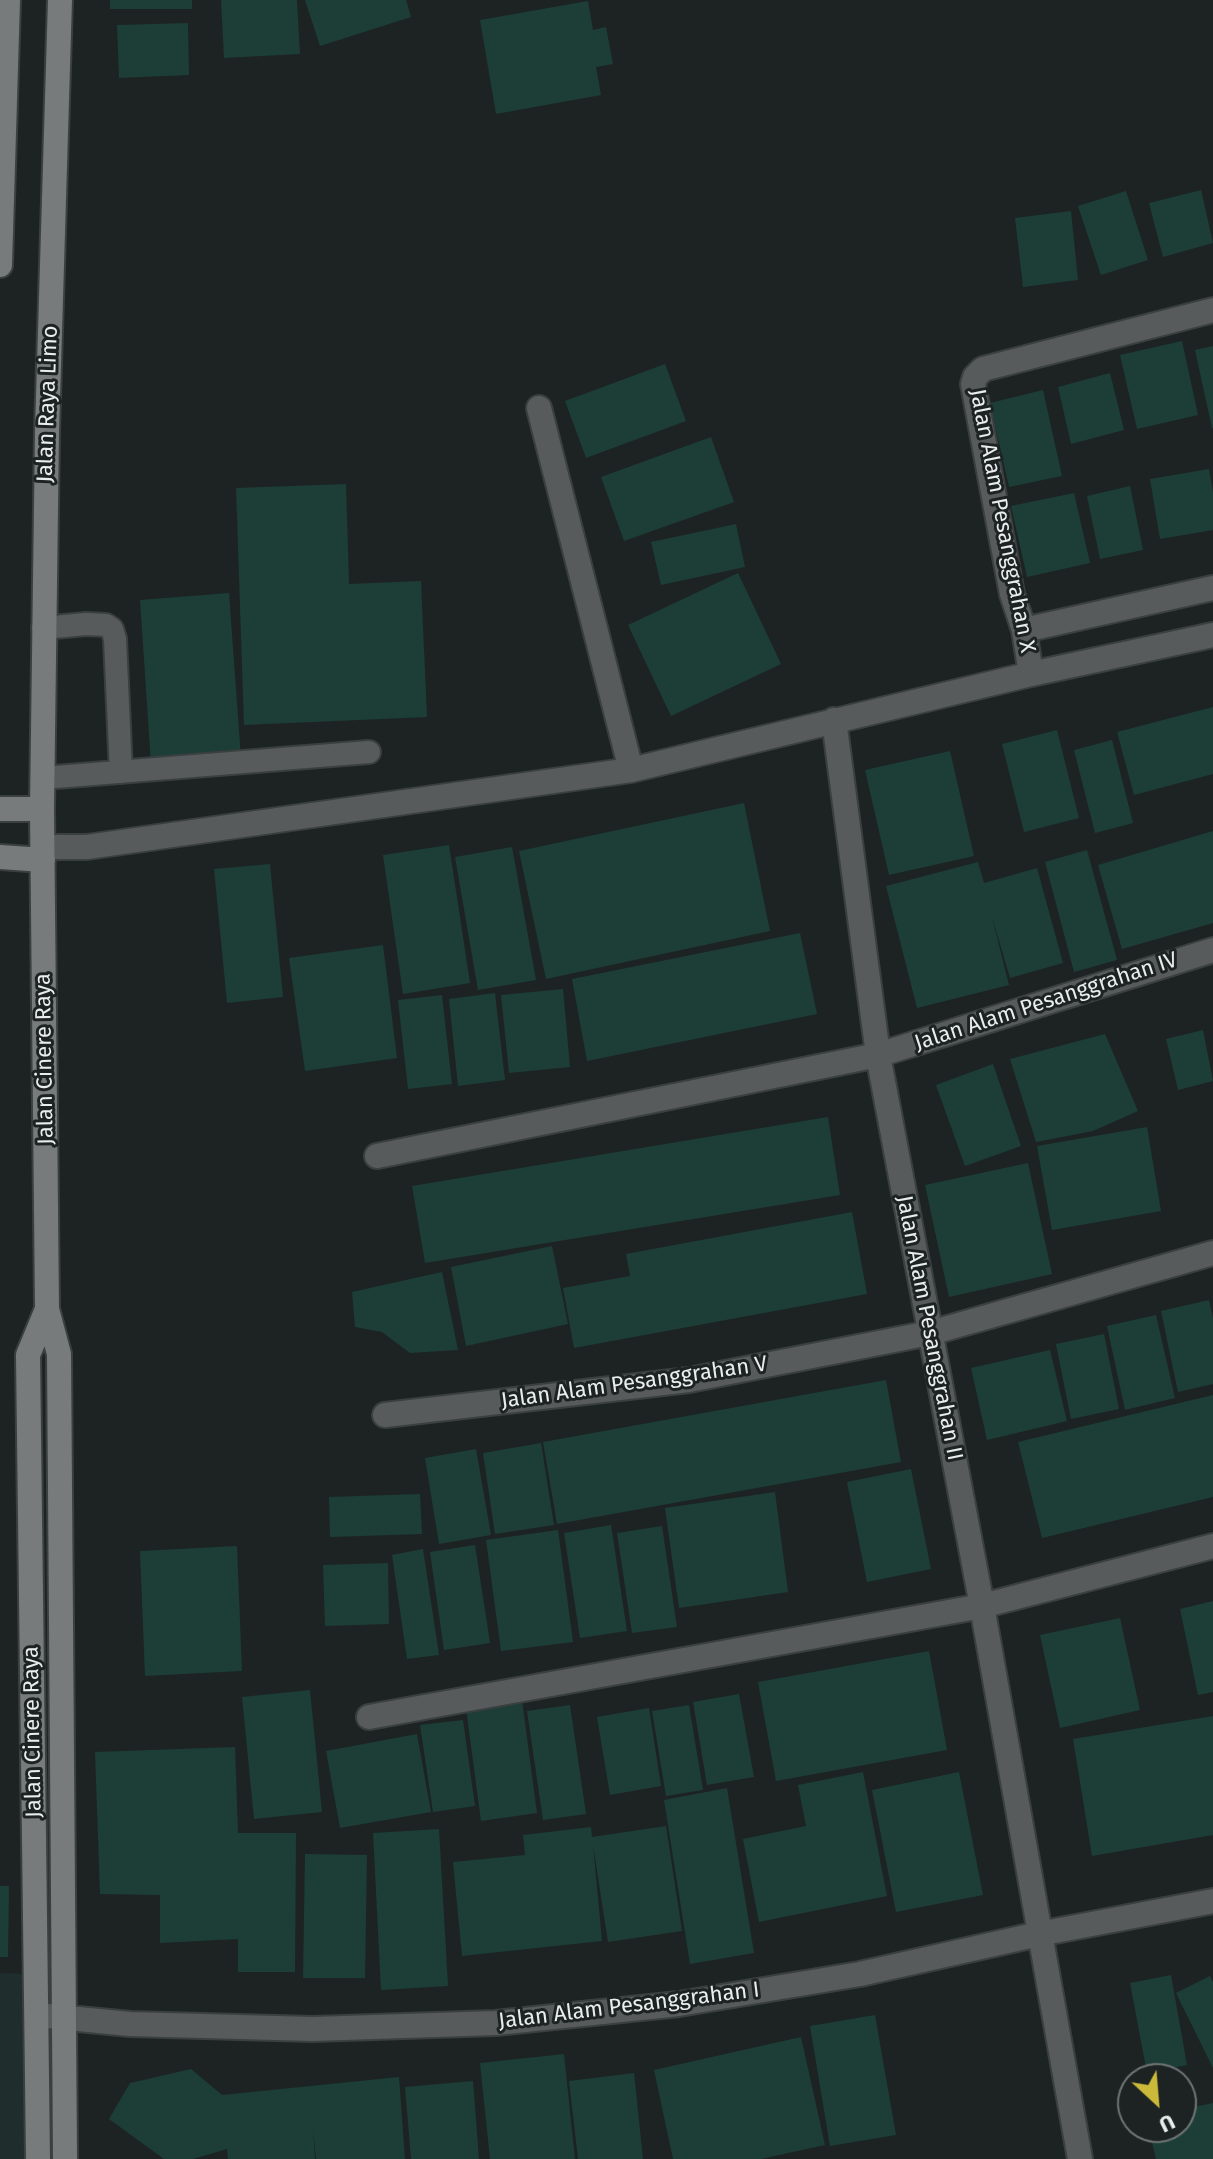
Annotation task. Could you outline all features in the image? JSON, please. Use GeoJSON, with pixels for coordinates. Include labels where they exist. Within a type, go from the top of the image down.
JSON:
{"type":"FeatureCollection","features":[{"type":"Feature","properties":{"kind":"main road"},"geometry":{"type":"LineString","coordinates":[[0,265],[8,0]]}},
{"type":"Feature","properties":{"kind":"main road","name":"Jalan Raya Limo"},"geometry":{"type":"LineString","coordinates":[[42,809],[43,628],[60,0]]}},
{"type":"Feature","properties":{"kind":"main road"},"geometry":{"type":"LineString","coordinates":[[0,809],[42,809]]}},
{"type":"Feature","properties":{"kind":"main road","name":"Jalan Cinere Raya"},"geometry":{"type":"LineString","coordinates":[[42,809],[47,1309],[59,1354],[65,2159]]}},
{"type":"Feature","properties":{"kind":"main road"},"geometry":{"type":"LineString","coordinates":[[0,857],[43,854]]}},
{"type":"Feature","properties":{"kind":"main road","name":"Jalan Cinere Raya"},"geometry":{"type":"LineString","coordinates":[[38,2159],[28,1355],[47,1309]]}},
{"type":"Feature","properties":{"kind":"street","name":"Jalan Alam Pesanggrahan X"},"geometry":{"type":"LineString","coordinates":[[1031,674],[1024,630],[1012,594],[973,384],[975,377],[983,369],[1213,310]]}},
{"type":"Feature","properties":{"kind":"street"},"geometry":{"type":"LineString","coordinates":[[539,408],[631,770]]}},
{"type":"Feature","properties":{"kind":"street"},"geometry":{"type":"LineString","coordinates":[[1024,630],[1213,588]]}},
{"type":"Feature","properties":{"kind":"street"},"geometry":{"type":"LineString","coordinates":[[43,854],[631,770],[1031,674],[1213,635]]}},
{"type":"Feature","properties":{"kind":"street","name":"Jalan Alam Pesanggrahan II"},"geometry":{"type":"LineString","coordinates":[[834,720],[878,1055],[982,1606],[1080,2159]]}},
{"type":"Feature","properties":{"kind":"street","name":"Jalan Alam Pesanggrahan IV"},"geometry":{"type":"LineString","coordinates":[[377,1156],[878,1055],[1213,950]]}},
{"type":"Feature","properties":{"kind":"street","name":"Jalan Alam Pesanggrahan V"},"geometry":{"type":"LineString","coordinates":[[385,1415],[689,1380],[930,1333],[1213,1253]]}},
{"type":"Feature","properties":{"kind":"street"},"geometry":{"type":"LineString","coordinates":[[369,1717],[982,1606],[1213,1546]]}},
{"type":"Feature","properties":{"kind":"street","name":"Jalan Alam Pesanggrahan I"},"geometry":{"type":"LineString","coordinates":[[37,2015],[130,2024],[313,2029],[496,2023],[679,2004],[830,1979],[1213,1901]]}},
{"type":"Feature","properties":{"kind":"lane"},"geometry":{"type":"LineString","coordinates":[[43,628],[86,624],[106,625],[112,629],[121,772]]}},
{"type":"Feature","properties":{"kind":"lane"},"geometry":{"type":"LineString","coordinates":[[43,778],[369,752]]}},
{"type":"Feature","properties":{"kind":"shaded area"},"geometry":{"type":"Polygon","coordinates":[[[0,1973],[25,1974],[24,2159],[0,2159],[0,1973]]]}},
{"type":"Feature","properties":{"kind":"building"},"geometry":{"type":"Polygon","coordinates":[[[110,0],[192,0],[192,9],[110,9],[110,0]]]}},
{"type":"Feature","properties":{"kind":"building"},"geometry":{"type":"Polygon","coordinates":[[[221,0],[297,0],[300,54],[224,58],[221,0]]]}},
{"type":"Feature","properties":{"kind":"building"},"geometry":{"type":"Polygon","coordinates":[[[305,0],[406,0],[411,17],[320,46],[305,0]]]}},
{"type":"Feature","properties":{"kind":"building"},"geometry":{"type":"Polygon","coordinates":[[[588,1],[593,30],[606,27],[613,64],[596,67],[601,95],[496,114],[480,20],[588,1]]]}},
{"type":"Feature","properties":{"kind":"building"},"geometry":{"type":"Polygon","coordinates":[[[188,23],[189,75],[119,78],[117,25],[188,23]]]}},
{"type":"Feature","properties":{"kind":"building"},"geometry":{"type":"Polygon","coordinates":[[[1201,190],[1213,243],[1163,257],[1149,203],[1201,190]]]}},
{"type":"Feature","properties":{"kind":"building"},"geometry":{"type":"Polygon","coordinates":[[[1126,191],[1148,260],[1101,275],[1078,206],[1126,191]]]}},
{"type":"Feature","properties":{"kind":"building"},"geometry":{"type":"Polygon","coordinates":[[[1071,211],[1078,280],[1023,287],[1015,218],[1071,211]]]}},
{"type":"Feature","properties":{"kind":"building"},"geometry":{"type":"Polygon","coordinates":[[[1182,341],[1198,415],[1137,429],[1120,355],[1182,341]]]}},
{"type":"Feature","properties":{"kind":"building"},"geometry":{"type":"Polygon","coordinates":[[[1213,346],[1213,428],[1212,428],[1195,350],[1213,346]]]}},
{"type":"Feature","properties":{"kind":"building"},"geometry":{"type":"Polygon","coordinates":[[[665,364],[686,421],[586,458],[565,401],[665,364]]]}},
{"type":"Feature","properties":{"kind":"building"},"geometry":{"type":"Polygon","coordinates":[[[1110,373],[1124,430],[1071,444],[1058,387],[1110,373]]]}},
{"type":"Feature","properties":{"kind":"building"},"geometry":{"type":"Polygon","coordinates":[[[1043,390],[1062,476],[1009,487],[990,403],[1043,390]]]}},
{"type":"Feature","properties":{"kind":"building"},"geometry":{"type":"Polygon","coordinates":[[[711,437],[734,502],[624,541],[601,477],[711,437]]]}},
{"type":"Feature","properties":{"kind":"building"},"geometry":{"type":"Polygon","coordinates":[[[1209,469],[1213,492],[1213,530],[1160,539],[1150,479],[1209,469]]]}},
{"type":"Feature","properties":{"kind":"building"},"geometry":{"type":"Polygon","coordinates":[[[346,484],[349,584],[421,581],[427,717],[244,725],[236,488],[346,484]]]}},
{"type":"Feature","properties":{"kind":"building"},"geometry":{"type":"Polygon","coordinates":[[[1130,486],[1143,550],[1100,559],[1087,496],[1130,486]]]}},
{"type":"Feature","properties":{"kind":"building"},"geometry":{"type":"Polygon","coordinates":[[[1074,493],[1090,563],[1027,577],[1011,506],[1074,493]]]}},
{"type":"Feature","properties":{"kind":"building"},"geometry":{"type":"Polygon","coordinates":[[[736,524],[745,567],[661,585],[651,542],[736,524]]]}},
{"type":"Feature","properties":{"kind":"building"},"geometry":{"type":"Polygon","coordinates":[[[738,573],[781,664],[671,716],[628,625],[738,573]]]}},
{"type":"Feature","properties":{"kind":"building"},"geometry":{"type":"Polygon","coordinates":[[[229,593],[241,758],[151,764],[140,600],[229,593]]]}},
{"type":"Feature","properties":{"kind":"building"},"geometry":{"type":"Polygon","coordinates":[[[1213,707],[1213,774],[1134,795],[1117,732],[1213,707]]]}},
{"type":"Feature","properties":{"kind":"building"},"geometry":{"type":"Polygon","coordinates":[[[1057,730],[1079,818],[1024,832],[1002,744],[1057,730]]]}},
{"type":"Feature","properties":{"kind":"building"},"geometry":{"type":"Polygon","coordinates":[[[1112,740],[1133,823],[1095,833],[1074,750],[1112,740]]]}},
{"type":"Feature","properties":{"kind":"building"},"geometry":{"type":"Polygon","coordinates":[[[950,751],[974,856],[889,875],[865,770],[950,751]]]}},
{"type":"Feature","properties":{"kind":"building"},"geometry":{"type":"Polygon","coordinates":[[[744,803],[770,931],[546,979],[519,851],[744,803]]]}},
{"type":"Feature","properties":{"kind":"building"},"geometry":{"type":"Polygon","coordinates":[[[1213,831],[1213,923],[1122,949],[1098,865],[1213,831]]]}},
{"type":"Feature","properties":{"kind":"building"},"geometry":{"type":"Polygon","coordinates":[[[449,845],[470,983],[403,994],[383,855],[449,845]]]}},
{"type":"Feature","properties":{"kind":"building"},"geometry":{"type":"Polygon","coordinates":[[[512,847],[536,980],[478,990],[455,857],[512,847]]]}},
{"type":"Feature","properties":{"kind":"building"},"geometry":{"type":"Polygon","coordinates":[[[1087,850],[1117,960],[1074,972],[1045,862],[1087,850]]]}},
{"type":"Feature","properties":{"kind":"building"},"geometry":{"type":"Polygon","coordinates":[[[978,862],[984,883],[1037,868],[1063,963],[1010,978],[992,917],[1009,985],[917,1008],[886,886],[978,862]]]}},
{"type":"Feature","properties":{"kind":"building"},"geometry":{"type":"Polygon","coordinates":[[[270,864],[283,997],[227,1003],[214,869],[270,864]]]}},
{"type":"Feature","properties":{"kind":"building"},"geometry":{"type":"Polygon","coordinates":[[[800,933],[817,1014],[587,1061],[572,979],[800,933]]]}},
{"type":"Feature","properties":{"kind":"building"},"geometry":{"type":"Polygon","coordinates":[[[383,945],[397,1058],[305,1071],[289,958],[383,945]]]}},
{"type":"Feature","properties":{"kind":"building"},"geometry":{"type":"Polygon","coordinates":[[[563,989],[570,1067],[509,1073],[501,995],[563,989]]]}},
{"type":"Feature","properties":{"kind":"building"},"geometry":{"type":"Polygon","coordinates":[[[495,993],[505,1080],[458,1086],[449,999],[495,993]]]}},
{"type":"Feature","properties":{"kind":"building"},"geometry":{"type":"Polygon","coordinates":[[[442,995],[452,1084],[408,1089],[398,1000],[442,995]]]}},
{"type":"Feature","properties":{"kind":"building"},"geometry":{"type":"Polygon","coordinates":[[[1203,1030],[1213,1081],[1178,1090],[1166,1039],[1203,1030]]]}},
{"type":"Feature","properties":{"kind":"building"},"geometry":{"type":"Polygon","coordinates":[[[1105,1034],[1138,1111],[1093,1131],[1036,1142],[1010,1059],[1105,1034]]]}},
{"type":"Feature","properties":{"kind":"building"},"geometry":{"type":"Polygon","coordinates":[[[993,1064],[1021,1146],[965,1166],[936,1085],[993,1064]]]}},
{"type":"Feature","properties":{"kind":"building"},"geometry":{"type":"Polygon","coordinates":[[[828,1117],[840,1195],[425,1263],[412,1186],[828,1117]]]}},
{"type":"Feature","properties":{"kind":"building"},"geometry":{"type":"Polygon","coordinates":[[[1147,1127],[1161,1211],[1052,1230],[1037,1146],[1147,1127]]]}},
{"type":"Feature","properties":{"kind":"building"},"geometry":{"type":"Polygon","coordinates":[[[1028,1163],[1052,1274],[949,1297],[925,1185],[1028,1163]]]}},
{"type":"Feature","properties":{"kind":"building"},"geometry":{"type":"Polygon","coordinates":[[[852,1212],[867,1294],[574,1348],[563,1288],[630,1276],[626,1254],[852,1212]]]}},
{"type":"Feature","properties":{"kind":"building"},"geometry":{"type":"Polygon","coordinates":[[[552,1246],[568,1324],[466,1346],[451,1267],[552,1246]]]}},
{"type":"Feature","properties":{"kind":"building"},"geometry":{"type":"Polygon","coordinates":[[[442,1272],[458,1350],[410,1353],[382,1332],[355,1327],[352,1292],[442,1272]]]}},
{"type":"Feature","properties":{"kind":"building"},"geometry":{"type":"Polygon","coordinates":[[[1209,1300],[1213,1318],[1213,1384],[1178,1392],[1161,1311],[1209,1300]]]}},
{"type":"Feature","properties":{"kind":"building"},"geometry":{"type":"Polygon","coordinates":[[[1156,1315],[1175,1398],[1125,1410],[1107,1326],[1156,1315]]]}},
{"type":"Feature","properties":{"kind":"building"},"geometry":{"type":"Polygon","coordinates":[[[1104,1334],[1119,1409],[1071,1419],[1056,1344],[1104,1334]]]}},
{"type":"Feature","properties":{"kind":"building"},"geometry":{"type":"Polygon","coordinates":[[[1050,1350],[1067,1421],[987,1440],[971,1368],[1050,1350]]]}},
{"type":"Feature","properties":{"kind":"building"},"geometry":{"type":"Polygon","coordinates":[[[886,1380],[901,1462],[557,1524],[543,1442],[886,1380]]]}},
{"type":"Feature","properties":{"kind":"building"},"geometry":{"type":"Polygon","coordinates":[[[1213,1395],[1213,1497],[1042,1538],[1018,1442],[1213,1395]]]}},
{"type":"Feature","properties":{"kind":"building"},"geometry":{"type":"Polygon","coordinates":[[[541,1443],[554,1525],[495,1534],[483,1453],[541,1443]]]}},
{"type":"Feature","properties":{"kind":"building"},"geometry":{"type":"Polygon","coordinates":[[[476,1449],[491,1535],[439,1544],[425,1458],[476,1449]]]}},
{"type":"Feature","properties":{"kind":"building"},"geometry":{"type":"Polygon","coordinates":[[[911,1469],[931,1569],[867,1582],[847,1482],[911,1469]]]}},
{"type":"Feature","properties":{"kind":"building"},"geometry":{"type":"Polygon","coordinates":[[[775,1492],[788,1592],[679,1608],[665,1508],[775,1492]]]}},
{"type":"Feature","properties":{"kind":"building"},"geometry":{"type":"Polygon","coordinates":[[[420,1494],[422,1534],[330,1537],[329,1497],[420,1494]]]}},
{"type":"Feature","properties":{"kind":"building"},"geometry":{"type":"Polygon","coordinates":[[[611,1525],[627,1631],[580,1638],[564,1533],[611,1525]]]}},
{"type":"Feature","properties":{"kind":"building"},"geometry":{"type":"Polygon","coordinates":[[[662,1526],[677,1627],[632,1633],[617,1533],[662,1526]]]}},
{"type":"Feature","properties":{"kind":"building"},"geometry":{"type":"Polygon","coordinates":[[[558,1530],[573,1642],[501,1651],[486,1540],[558,1530]]]}},
{"type":"Feature","properties":{"kind":"building"},"geometry":{"type":"Polygon","coordinates":[[[475,1545],[490,1643],[444,1650],[430,1552],[475,1545]]]}},
{"type":"Feature","properties":{"kind":"building"},"geometry":{"type":"Polygon","coordinates":[[[237,1546],[242,1671],[145,1676],[140,1551],[237,1546]]]}},
{"type":"Feature","properties":{"kind":"building"},"geometry":{"type":"Polygon","coordinates":[[[423,1549],[439,1655],[407,1659],[392,1555],[423,1549]]]}},
{"type":"Feature","properties":{"kind":"building"},"geometry":{"type":"Polygon","coordinates":[[[388,1563],[389,1624],[325,1626],[323,1565],[388,1563]]]}},
{"type":"Feature","properties":{"kind":"building"},"geometry":{"type":"Polygon","coordinates":[[[1213,1601],[1213,1692],[1198,1695],[1180,1609],[1213,1601]]]}},
{"type":"Feature","properties":{"kind":"building"},"geometry":{"type":"Polygon","coordinates":[[[1120,1618],[1140,1710],[1060,1728],[1040,1635],[1120,1618]]]}},
{"type":"Feature","properties":{"kind":"building"},"geometry":{"type":"Polygon","coordinates":[[[929,1651],[947,1750],[776,1781],[758,1682],[929,1651]]]}},
{"type":"Feature","properties":{"kind":"building"},"geometry":{"type":"Polygon","coordinates":[[[310,1690],[322,1812],[254,1819],[242,1697],[310,1690]]]}},
{"type":"Feature","properties":{"kind":"building"},"geometry":{"type":"Polygon","coordinates":[[[739,1694],[754,1777],[707,1785],[693,1702],[739,1694]]]}},
{"type":"Feature","properties":{"kind":"building"},"geometry":{"type":"Polygon","coordinates":[[[522,1700],[537,1813],[481,1821],[466,1708],[522,1700]]]}},
{"type":"Feature","properties":{"kind":"building"},"geometry":{"type":"Polygon","coordinates":[[[570,1705],[586,1814],[543,1820],[527,1711],[570,1705]]]}},
{"type":"Feature","properties":{"kind":"building"},"geometry":{"type":"Polygon","coordinates":[[[689,1705],[703,1790],[666,1796],[652,1711],[689,1705]]]}},
{"type":"Feature","properties":{"kind":"building"},"geometry":{"type":"Polygon","coordinates":[[[649,1708],[661,1786],[610,1795],[597,1717],[649,1708]]]}},
{"type":"Feature","properties":{"kind":"building"},"geometry":{"type":"Polygon","coordinates":[[[1213,1716],[1213,1835],[1092,1856],[1073,1739],[1213,1716]]]}},
{"type":"Feature","properties":{"kind":"building"},"geometry":{"type":"Polygon","coordinates":[[[463,1720],[475,1806],[433,1812],[420,1725],[463,1720]]]}},
{"type":"Feature","properties":{"kind":"building"},"geometry":{"type":"Polygon","coordinates":[[[417,1734],[431,1812],[340,1828],[326,1751],[417,1734]]]}},
{"type":"Feature","properties":{"kind":"building"},"geometry":{"type":"Polygon","coordinates":[[[235,1747],[238,1833],[296,1833],[295,1972],[238,1972],[238,1939],[160,1943],[160,1895],[100,1894],[95,1752],[235,1747]]]}},
{"type":"Feature","properties":{"kind":"building"},"geometry":{"type":"Polygon","coordinates":[[[863,1772],[887,1896],[759,1922],[743,1839],[806,1826],[798,1785],[863,1772]]]}},
{"type":"Feature","properties":{"kind":"building"},"geometry":{"type":"Polygon","coordinates":[[[959,1772],[983,1895],[896,1912],[872,1790],[959,1772]]]}},
{"type":"Feature","properties":{"kind":"building"},"geometry":{"type":"Polygon","coordinates":[[[727,1788],[754,1953],[690,1964],[664,1800],[727,1788]]]}},
{"type":"Feature","properties":{"kind":"building"},"geometry":{"type":"Polygon","coordinates":[[[666,1826],[682,1931],[608,1942],[593,1845],[602,1941],[462,1956],[453,1862],[525,1855],[523,1835],[591,1827],[592,1837],[666,1826]]]}},
{"type":"Feature","properties":{"kind":"building"},"geometry":{"type":"Polygon","coordinates":[[[439,1829],[448,1986],[381,1990],[373,1833],[439,1829]]]}},
{"type":"Feature","properties":{"kind":"building"},"geometry":{"type":"Polygon","coordinates":[[[305,1854],[367,1855],[365,1978],[303,1978],[305,1854]]]}},
{"type":"Feature","properties":{"kind":"building"},"geometry":{"type":"Polygon","coordinates":[[[0,1886],[9,1886],[8,1957],[0,1957],[0,1886]]]}},
{"type":"Feature","properties":{"kind":"building"},"geometry":{"type":"Polygon","coordinates":[[[1171,1975],[1187,2063],[1145,2063],[1130,1983],[1171,1975]]]}},
{"type":"Feature","properties":{"kind":"building"},"geometry":{"type":"Polygon","coordinates":[[[1210,1976],[1213,1982],[1213,2068],[1176,1993],[1210,1976]]]}},
{"type":"Feature","properties":{"kind":"building"},"geometry":{"type":"Polygon","coordinates":[[[875,2015],[896,2135],[830,2146],[810,2026],[875,2015]]]}},
{"type":"Feature","properties":{"kind":"building"},"geometry":{"type":"Polygon","coordinates":[[[801,2037],[825,2145],[761,2159],[673,2159],[654,2070],[801,2037]]]}},
{"type":"Feature","properties":{"kind":"building"},"geometry":{"type":"Polygon","coordinates":[[[564,2054],[575,2159],[490,2159],[480,2063],[564,2054]]]}},
{"type":"Feature","properties":{"kind":"building"},"geometry":{"type":"Polygon","coordinates":[[[191,2069],[222,2095],[399,2077],[405,2159],[316,2159],[313,2128],[315,2159],[228,2159],[227,2149],[193,2159],[164,2159],[109,2119],[130,2083],[191,2069]]]}},
{"type":"Feature","properties":{"kind":"building"},"geometry":{"type":"Polygon","coordinates":[[[634,2073],[643,2159],[578,2159],[569,2081],[634,2073]]]}},
{"type":"Feature","properties":{"kind":"building"},"geometry":{"type":"Polygon","coordinates":[[[473,2081],[479,2159],[411,2159],[405,2087],[473,2081]]]}},
{"type":"Feature","properties":{"kind":"building"},"geometry":{"type":"Polygon","coordinates":[[[1213,2103],[1213,2159],[1156,2159],[1152,2143],[1197,2143],[1197,2106],[1213,2103]]]}}]}
